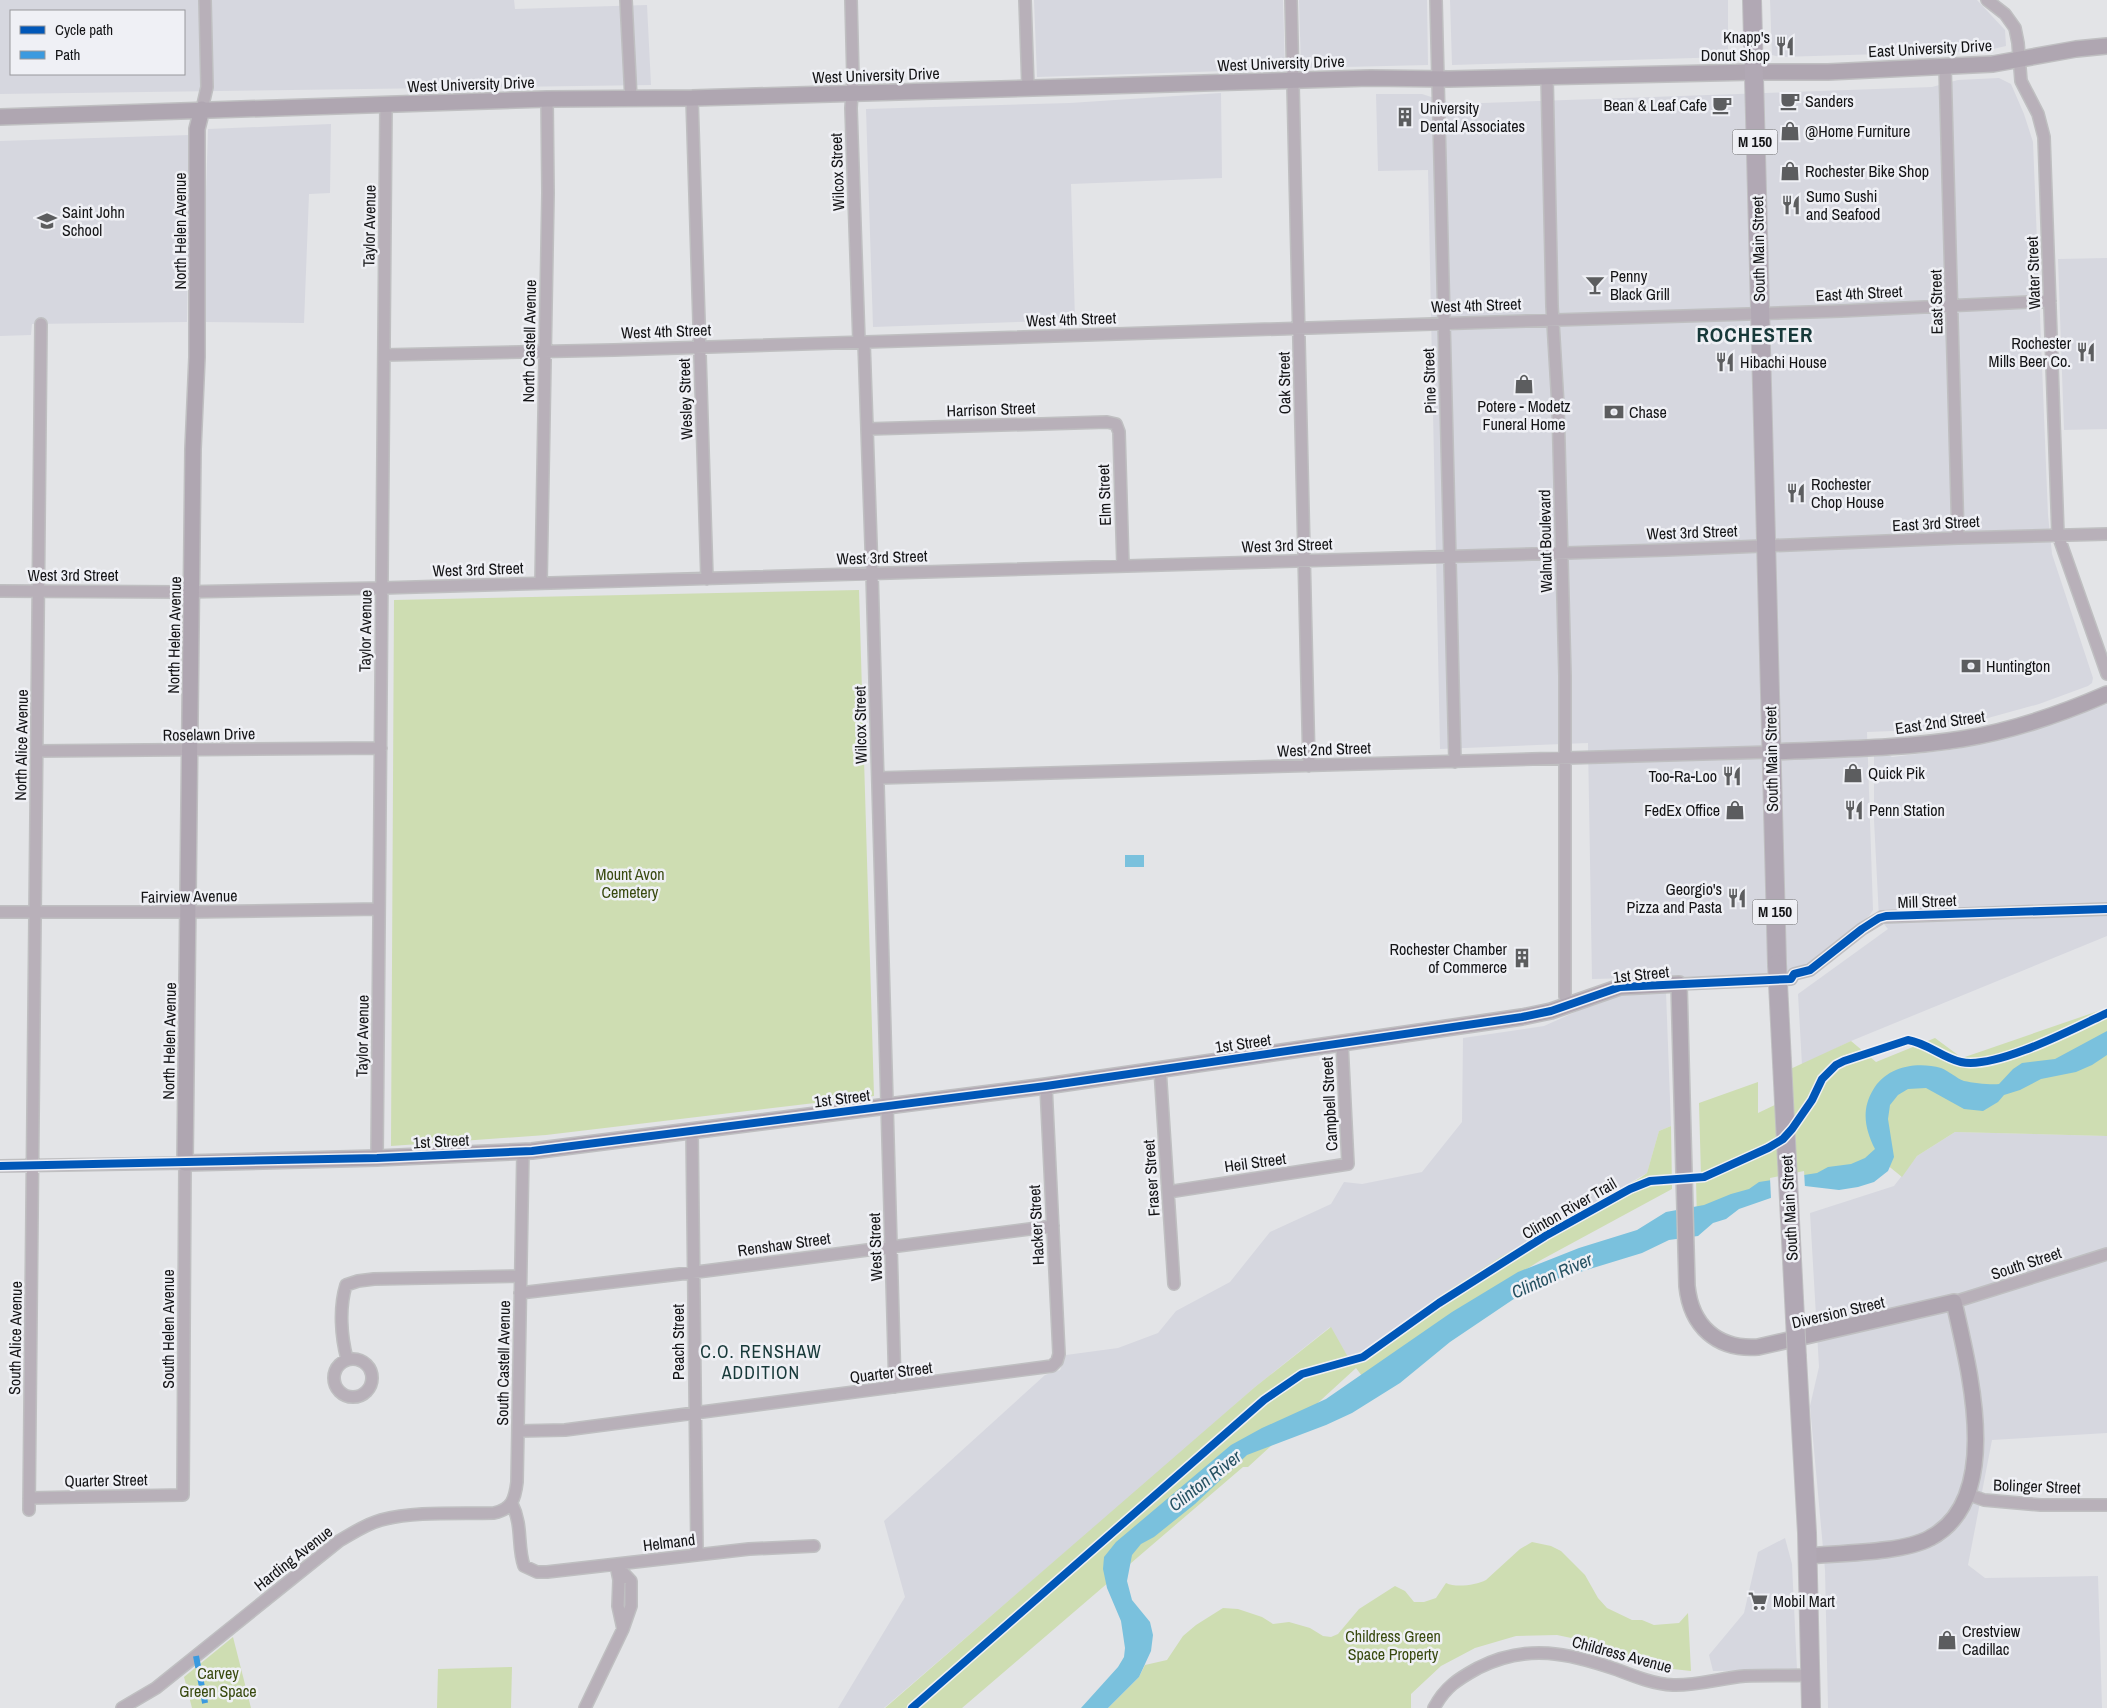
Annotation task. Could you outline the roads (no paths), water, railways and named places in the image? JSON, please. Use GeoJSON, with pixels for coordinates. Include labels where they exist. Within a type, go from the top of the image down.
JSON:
{"type":"FeatureCollection","features":[{"type":"Feature","properties":{"kind":"main road","name":"M 150"},"geometry":{"type":"LineString","coordinates":[[1752,0],[1754,72]]}},
{"type":"Feature","properties":{"kind":"main road","name":"South Main Street"},"geometry":{"type":"LineString","coordinates":[[1754,72],[1777,964],[1807,1556]]}},
{"type":"Feature","properties":{"kind":"main road","name":"M 150"},"geometry":{"type":"LineString","coordinates":[[1807,1556],[1811,1708]]}},
{"type":"Feature","properties":{"kind":"street"},"geometry":{"type":"LineString","coordinates":[[202,109],[207,87],[205,0]]}},
{"type":"Feature","properties":{"kind":"street"},"geometry":{"type":"LineString","coordinates":[[626,0],[631,99]]}},
{"type":"Feature","properties":{"kind":"street","name":"Wilcox Street"},"geometry":{"type":"LineString","coordinates":[[851,0],[852,118],[868,430],[887,1106]]}},
{"type":"Feature","properties":{"kind":"street"},"geometry":{"type":"LineString","coordinates":[[1025,0],[1028,88]]}},
{"type":"Feature","properties":{"kind":"street","name":"Oak Street"},"geometry":{"type":"LineString","coordinates":[[1291,0],[1310,766]]}},
{"type":"Feature","properties":{"kind":"street","name":"Pine Street"},"geometry":{"type":"LineString","coordinates":[[1436,0],[1456,762]]}},
{"type":"Feature","properties":{"kind":"street","name":"Water Street"},"geometry":{"type":"LineString","coordinates":[[1987,0],[2005,14],[2015,28],[2021,81],[2038,114],[2044,137],[2058,535],[2107,674]]}},
{"type":"Feature","properties":{"kind":"street","name":"East University Drive"},"geometry":{"type":"LineString","coordinates":[[1754,72],[1822,72],[1993,64],[2076,49],[2107,46]]}},
{"type":"Feature","properties":{"kind":"street","name":"East Street"},"geometry":{"type":"LineString","coordinates":[[1946,66],[1958,538]]}},
{"type":"Feature","properties":{"kind":"street","name":"West University Drive"},"geometry":{"type":"LineString","coordinates":[[0,117],[547,99],[853,94],[1293,80],[1754,72]]}},
{"type":"Feature","properties":{"kind":"street","name":"Walnut Boulevard"},"geometry":{"type":"LineString","coordinates":[[1547,77],[1562,552],[1566,996],[1568,1004]]}},
{"type":"Feature","properties":{"kind":"street","name":"Wesley Street"},"geometry":{"type":"LineString","coordinates":[[692,98],[707,579]]}},
{"type":"Feature","properties":{"kind":"street","name":"North Castell Avenue"},"geometry":{"type":"LineString","coordinates":[[541,583],[548,193],[547,99]]}},
{"type":"Feature","properties":{"kind":"street","name":"Taylor Avenue"},"geometry":{"type":"LineString","coordinates":[[377,1158],[386,104]]}},
{"type":"Feature","properties":{"kind":"street","name":"North Helen Avenue"},"geometry":{"type":"LineString","coordinates":[[186,1163],[193,449],[197,347],[197,129],[202,109]]}},
{"type":"Feature","properties":{"kind":"street","name":"East 4th Street"},"geometry":{"type":"LineString","coordinates":[[1760,313],[2050,301]]}},
{"type":"Feature","properties":{"kind":"street","name":"West 4th Street"},"geometry":{"type":"LineString","coordinates":[[384,355],[862,342],[1760,313]]}},
{"type":"Feature","properties":{"kind":"street","name":"North Alice Avenue"},"geometry":{"type":"LineString","coordinates":[[33,1166],[41,324]]}},
{"type":"Feature","properties":{"kind":"street","name":"Harrison Street"},"geometry":{"type":"LineString","coordinates":[[868,430],[1107,422],[1116,424]]}},
{"type":"Feature","properties":{"kind":"street","name":"Elm Street"},"geometry":{"type":"LineString","coordinates":[[1116,424],[1119,432],[1123,566]]}},
{"type":"Feature","properties":{"kind":"street","name":"East 3rd Street"},"geometry":{"type":"LineString","coordinates":[[1766,546],[2107,534]]}},
{"type":"Feature","properties":{"kind":"street","name":"West 3rd Street"},"geometry":{"type":"LineString","coordinates":[[0,591],[192,591],[382,588],[1766,546]]}},
{"type":"Feature","properties":{"kind":"street","name":"East 2nd Street"},"geometry":{"type":"LineString","coordinates":[[1771,752],[1909,745],[1963,739],[2035,721],[2107,694]]}},
{"type":"Feature","properties":{"kind":"street","name":"Roselawn Drive"},"geometry":{"type":"LineString","coordinates":[[37,751],[380,748]]}},
{"type":"Feature","properties":{"kind":"street","name":"West 2nd Street"},"geometry":{"type":"LineString","coordinates":[[878,778],[1771,752]]}},
{"type":"Feature","properties":{"kind":"street","name":"Fairview Avenue"},"geometry":{"type":"LineString","coordinates":[[0,912],[379,909]]}},
{"type":"Feature","properties":{"kind":"street","name":"Mill Street"},"geometry":{"type":"LineString","coordinates":[[1679,984],[1791,979],[1794,974],[1810,970],[1862,929],[1879,918],[1886,916],[2107,909]]}},
{"type":"Feature","properties":{"kind":"street","name":"1st Street"},"geometry":{"type":"LineString","coordinates":[[0,1166],[377,1158],[523,1151],[1046,1086],[1535,1015],[1620,987],[1679,984]]}},
{"type":"Feature","properties":{"kind":"street","name":"Diversion Street"},"geometry":{"type":"LineString","coordinates":[[1679,984],[1688,1293],[1693,1313],[1706,1331],[1714,1338],[1740,1347],[1769,1345],[1954,1302]]}},
{"type":"Feature","properties":{"kind":"street","name":"Campbell Street"},"geometry":{"type":"LineString","coordinates":[[1342,1043],[1348,1164]]}},
{"type":"Feature","properties":{"kind":"street","name":"Fraser Street"},"geometry":{"type":"LineString","coordinates":[[1160,1069],[1174,1284]]}},
{"type":"Feature","properties":{"kind":"street","name":"Hacker Street"},"geometry":{"type":"LineString","coordinates":[[1046,1086],[1059,1354],[1056,1361]]}},
{"type":"Feature","properties":{"kind":"street","name":"West Street"},"geometry":{"type":"LineString","coordinates":[[887,1106],[895,1387]]}},
{"type":"Feature","properties":{"kind":"street","name":"Peach Street"},"geometry":{"type":"LineString","coordinates":[[692,1130],[697,1554]]}},
{"type":"Feature","properties":{"kind":"street","name":"South Castell Avenue"},"geometry":{"type":"LineString","coordinates":[[523,1151],[517,1482],[516,1494],[512,1504],[519,1523],[522,1559],[524,1566],[529,1570]]}},
{"type":"Feature","properties":{"kind":"street","name":"South Helen Avenue"},"geometry":{"type":"LineString","coordinates":[[183,1494],[186,1163]]}},
{"type":"Feature","properties":{"kind":"street","name":"Heil Street"},"geometry":{"type":"LineString","coordinates":[[1168,1192],[1348,1164]]}},
{"type":"Feature","properties":{"kind":"street","name":"South Alice Avenue"},"geometry":{"type":"LineString","coordinates":[[29,1504],[33,1166]]}},
{"type":"Feature","properties":{"kind":"street","name":"Renshaw Street"},"geometry":{"type":"LineString","coordinates":[[520,1293],[694,1273],[1053,1226]]}},
{"type":"Feature","properties":{"kind":"street","name":"South Street"},"geometry":{"type":"LineString","coordinates":[[1954,1302],[2107,1254]]}},
{"type":"Feature","properties":{"kind":"street"},"geometry":{"type":"LineString","coordinates":[[347,1360],[342,1341],[342,1298],[346,1285],[374,1279],[520,1276]]}},
{"type":"Feature","properties":{"kind":"street"},"geometry":{"type":"LineString","coordinates":[[1807,1556],[1914,1545],[1930,1538],[1947,1526],[1959,1511],[1967,1494],[1974,1463],[1976,1430],[1966,1361],[1954,1302]]}},
{"type":"Feature","properties":{"kind":"street","name":"Quarter Street"},"geometry":{"type":"LineString","coordinates":[[518,1431],[565,1430],[1044,1368],[1052,1366],[1056,1361]]}},
{"type":"Feature","properties":{"kind":"street","name":"Quarter Street"},"geometry":{"type":"LineString","coordinates":[[29,1504],[183,1494]]}},
{"type":"Feature","properties":{"kind":"street","name":"Bolinger Street"},"geometry":{"type":"LineString","coordinates":[[1967,1494],[1984,1500],[2040,1505],[2107,1505]]}},
{"type":"Feature","properties":{"kind":"street","name":"Harding Avenue"},"geometry":{"type":"LineString","coordinates":[[122,1708],[156,1688],[339,1541],[359,1529],[379,1521],[397,1517],[494,1513],[507,1509],[512,1504]]}},
{"type":"Feature","properties":{"kind":"street","name":"Helmand"},"geometry":{"type":"LineString","coordinates":[[529,1570],[547,1572],[749,1548],[814,1546]]}},
{"type":"Feature","properties":{"kind":"street"},"geometry":{"type":"LineString","coordinates":[[584,1708],[623,1629],[618,1606],[619,1580],[616,1565]]}},
{"type":"Feature","properties":{"kind":"street","name":"Childress Avenue"},"geometry":{"type":"LineString","coordinates":[[1434,1708],[1446,1689],[1486,1664],[1517,1655],[1538,1652],[1584,1658],[1644,1680],[1674,1685],[1747,1676],[1809,1675]]}},
{"type":"Feature","properties":{"kind":"water"},"geometry":{"type":"Polygon","coordinates":[[[1125,855],[1144,855],[1144,867],[1125,867],[1125,855]]]}},
{"type":"Feature","properties":{"kind":"water","name":"Clinton River"},"geometry":{"type":"Polygon","coordinates":[[[2107,1031],[2107,1055],[2092,1065],[2076,1072],[2041,1079],[2020,1090],[2004,1095],[1998,1102],[1983,1111],[1964,1109],[1926,1088],[1908,1089],[1898,1095],[1890,1105],[1888,1119],[1894,1157],[1888,1171],[1874,1182],[1839,1190],[1805,1186],[1739,1209],[1726,1219],[1713,1223],[1698,1236],[1669,1240],[1642,1253],[1527,1290],[1450,1342],[1400,1383],[1352,1413],[1247,1455],[1195,1504],[1154,1537],[1141,1544],[1132,1555],[1127,1581],[1132,1600],[1150,1622],[1153,1635],[1151,1651],[1139,1677],[1108,1708],[1081,1708],[1118,1667],[1124,1657],[1125,1648],[1121,1621],[1107,1588],[1103,1569],[1104,1557],[1116,1542],[1231,1445],[1262,1428],[1326,1399],[1452,1312],[1518,1272],[1579,1248],[1637,1230],[1666,1212],[1704,1205],[1749,1189],[1759,1182],[1817,1173],[1828,1167],[1851,1164],[1865,1158],[1875,1149],[1866,1120],[1869,1097],[1879,1082],[1894,1071],[1912,1066],[1931,1066],[1944,1069],[1964,1081],[1999,1084],[2013,1069],[2022,1063],[2055,1059],[2107,1031]]]}},
{"type":"Feature","properties":{"kind":"place","name":"Knapp's Donut Shop"},"geometry":{"type":"Point","coordinates":[1785,46]}},
{"type":"Feature","properties":{"kind":"place","name":"Sanders"},"geometry":{"type":"Point","coordinates":[1790,101]}},
{"type":"Feature","properties":{"kind":"place","name":"Bean & Leaf Cafe"},"geometry":{"type":"Point","coordinates":[1722,105]}},
{"type":"Feature","properties":{"kind":"place","name":"University Dental Associates"},"geometry":{"type":"Point","coordinates":[1405,117]}},
{"type":"Feature","properties":{"kind":"place","name":"@Home Furniture"},"geometry":{"type":"Point","coordinates":[1790,131]}},
{"type":"Feature","properties":{"kind":"place","name":"Rochester Bike Shop"},"geometry":{"type":"Point","coordinates":[1790,171]}},
{"type":"Feature","properties":{"kind":"place","name":"Sumo Sushi and Seafood"},"geometry":{"type":"Point","coordinates":[1791,205]}},
{"type":"Feature","properties":{"kind":"place","name":"Saint John School"},"geometry":{"type":"Point","coordinates":[47,221]}},
{"type":"Feature","properties":{"kind":"place","name":"Penny Black Grill"},"geometry":{"type":"Point","coordinates":[1595,285]}},
{"type":"Feature","properties":{"kind":"place","name":"Rochester Mills Beer Co."},"geometry":{"type":"Point","coordinates":[2086,352]}},
{"type":"Feature","properties":{"kind":"place","name":"Hibachi House"},"geometry":{"type":"Point","coordinates":[1725,362]}},
{"type":"Feature","properties":{"kind":"place","name":"Potere - Modetz Funeral Home"},"geometry":{"type":"Point","coordinates":[1524,384]}},
{"type":"Feature","properties":{"kind":"place","name":"Chase"},"geometry":{"type":"Point","coordinates":[1614,412]}},
{"type":"Feature","properties":{"kind":"place","name":"Rochester Chop House"},"geometry":{"type":"Point","coordinates":[1796,493]}},
{"type":"Feature","properties":{"kind":"place","name":"Huntington"},"geometry":{"type":"Point","coordinates":[1971,666]}},
{"type":"Feature","properties":{"kind":"place","name":"Quick Pik"},"geometry":{"type":"Point","coordinates":[1853,773]}},
{"type":"Feature","properties":{"kind":"place","name":"Too-Ra-Loo"},"geometry":{"type":"Point","coordinates":[1732,776]}},
{"type":"Feature","properties":{"kind":"place","name":"FedEx Office"},"geometry":{"type":"Point","coordinates":[1735,810]}},
{"type":"Feature","properties":{"kind":"place","name":"Penn Station"},"geometry":{"type":"Point","coordinates":[1854,810]}},
{"type":"Feature","properties":{"kind":"place","name":"Georgio's Pizza and Pasta"},"geometry":{"type":"Point","coordinates":[1737,898]}},
{"type":"Feature","properties":{"kind":"place","name":"Rochester Chamber of Commerce"},"geometry":{"type":"Point","coordinates":[1522,958]}},
{"type":"Feature","properties":{"kind":"place","name":"Mobil Mart"},"geometry":{"type":"Point","coordinates":[1758,1601]}},
{"type":"Feature","properties":{"kind":"place","name":"Crestview Cadillac"},"geometry":{"type":"Point","coordinates":[1947,1640]}},
{"type":"Feature","properties":{"kind":"district","name":"ROCHESTER"},"geometry":{"type":"Point","coordinates":[1755,335]}},
{"type":"Feature","properties":{"kind":"district","name":"C.O. RENSHAW ADDITION"},"geometry":{"type":"Point","coordinates":[761,1362]}},
{"type":"Feature","properties":{"kind":"park label","name":"Mount Avon Cemetery"},"geometry":{"type":"Point","coordinates":[630,883]}},
{"type":"Feature","properties":{"kind":"park label","name":"Childress Green Space Property"},"geometry":{"type":"Point","coordinates":[1393,1645]}},
{"type":"Feature","properties":{"kind":"park label","name":"Carvey Green Space"},"geometry":{"type":"Point","coordinates":[218,1682]}}]}
